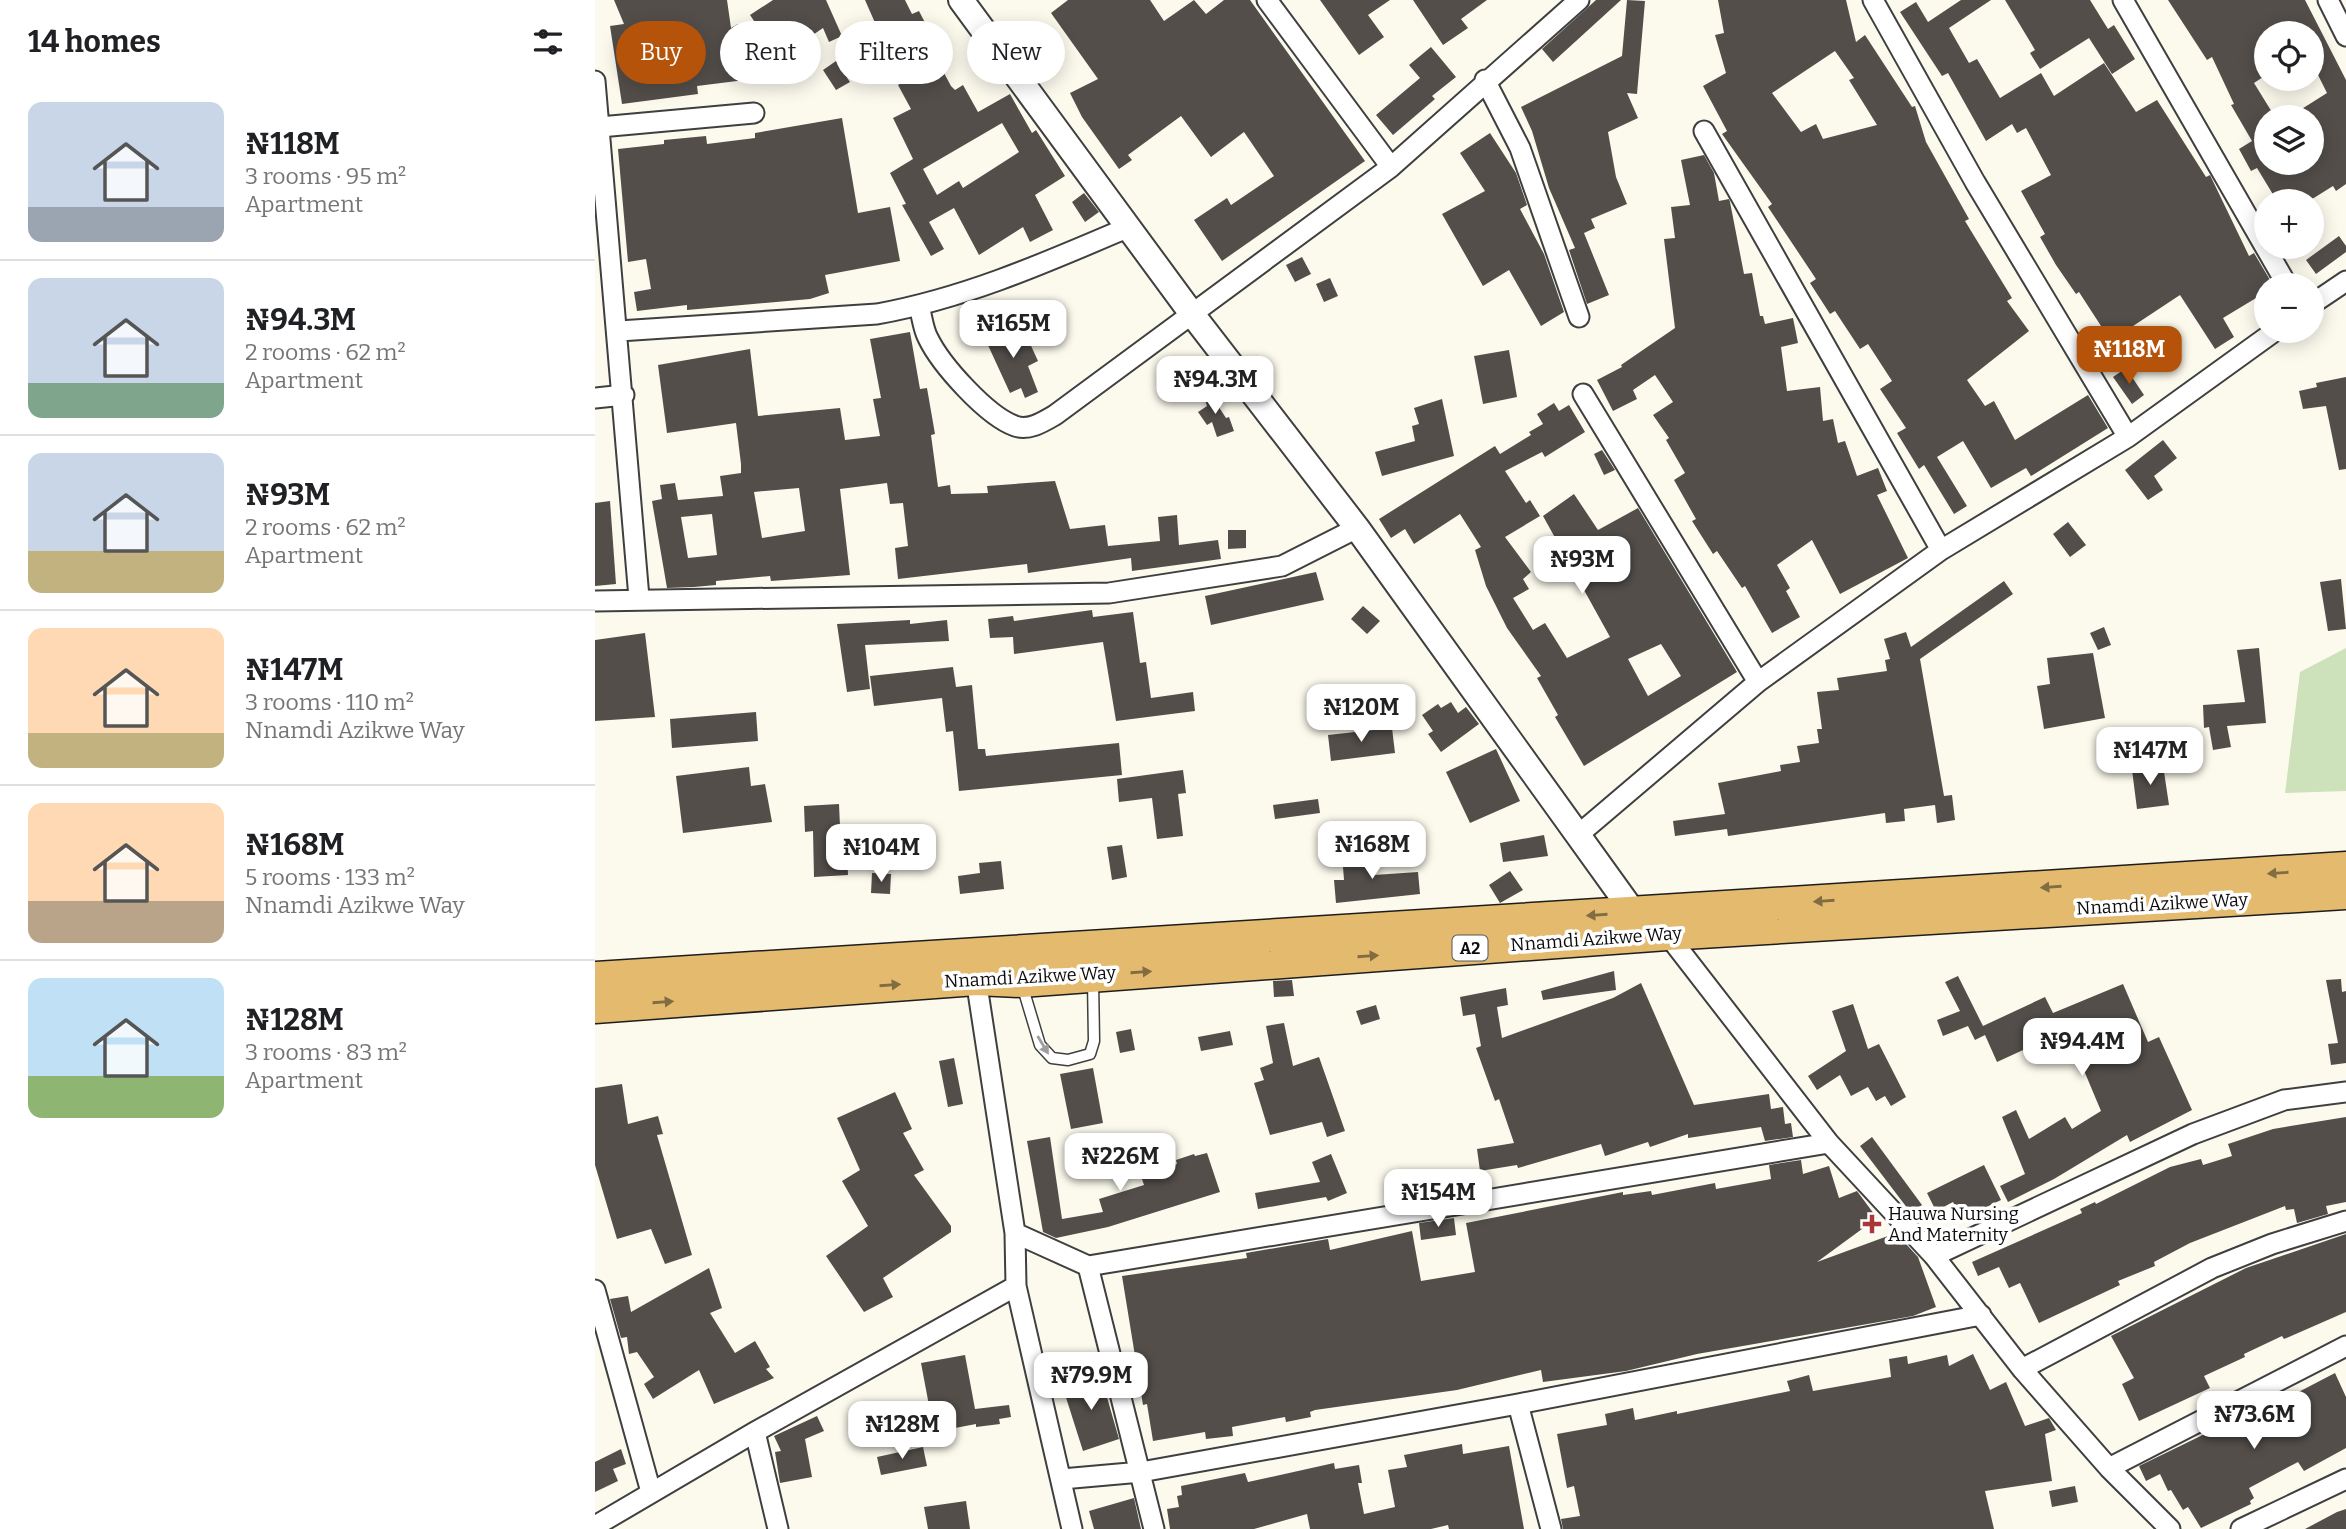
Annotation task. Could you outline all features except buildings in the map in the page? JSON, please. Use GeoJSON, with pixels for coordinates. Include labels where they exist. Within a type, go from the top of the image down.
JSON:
{"type":"FeatureCollection","features":[{"type":"Feature","properties":{"kind":"highway","name":"Nnamdi Azikwe Way"},"geometry":{"type":"LineString","coordinates":[[595,978],[2346,868]]}},
{"type":"Feature","properties":{"kind":"highway","name":"Nnamdi Azikwe Way"},"geometry":{"type":"LineString","coordinates":[[595,1007],[977,979],[1021,981],[1667,934],[2346,893]]}},
{"type":"Feature","properties":{"kind":"street"},"geometry":{"type":"LineString","coordinates":[[961,0],[1192,314],[1357,528],[1634,913]]}},
{"type":"Feature","properties":{"kind":"street"},"geometry":{"type":"LineString","coordinates":[[1267,0],[1391,167]]}},
{"type":"Feature","properties":{"kind":"street"},"geometry":{"type":"LineString","coordinates":[[919,306],[927,337],[958,379],[990,410],[1016,427],[1035,426],[1055,415],[1391,167],[1485,80],[1579,0]]}},
{"type":"Feature","properties":{"kind":"street"},"geometry":{"type":"LineString","coordinates":[[1874,0],[1975,182],[2128,437]]}},
{"type":"Feature","properties":{"kind":"street"},"geometry":{"type":"LineString","coordinates":[[2123,0],[2280,273]]}},
{"type":"Feature","properties":{"kind":"street"},"geometry":{"type":"LineString","coordinates":[[2328,0],[2346,36]]}},
{"type":"Feature","properties":{"kind":"street"},"geometry":{"type":"LineString","coordinates":[[1485,80],[1520,148],[1579,317]]}},
{"type":"Feature","properties":{"kind":"street"},"geometry":{"type":"LineString","coordinates":[[595,81],[619,331],[639,598]]}},
{"type":"Feature","properties":{"kind":"street"},"geometry":{"type":"LineString","coordinates":[[600,127],[754,113]]}},
{"type":"Feature","properties":{"kind":"street"},"geometry":{"type":"LineString","coordinates":[[1703,131],[1941,550]]}},
{"type":"Feature","properties":{"kind":"street"},"geometry":{"type":"LineString","coordinates":[[619,331],[877,314],[919,306],[1016,276],[1129,227]]}},
{"type":"Feature","properties":{"kind":"street"},"geometry":{"type":"LineString","coordinates":[[2324,296],[2346,282]]}},
{"type":"Feature","properties":{"kind":"street"},"geometry":{"type":"LineString","coordinates":[[1578,835],[1758,682],[1941,550],[2128,437],[2258,343]]}},
{"type":"Feature","properties":{"kind":"street"},"geometry":{"type":"LineString","coordinates":[[1583,394],[1758,682]]}},
{"type":"Feature","properties":{"kind":"street"},"geometry":{"type":"LineString","coordinates":[[595,398],[624,395]]}},
{"type":"Feature","properties":{"kind":"street"},"geometry":{"type":"LineString","coordinates":[[595,601],[639,598],[1109,593],[1282,566],[1357,528]]}},
{"type":"Feature","properties":{"kind":"street"},"geometry":{"type":"LineString","coordinates":[[1667,934],[1829,1143],[1934,1256],[2022,1369],[2167,1529]]}},
{"type":"Feature","properties":{"kind":"street"},"geometry":{"type":"LineString","coordinates":[[977,979],[1015,1233],[1016,1286],[1072,1529]]}},
{"type":"Feature","properties":{"kind":"street"},"geometry":{"type":"LineString","coordinates":[[1934,1256],[2193,1133],[2284,1100],[2346,1092]]}},
{"type":"Feature","properties":{"kind":"street"},"geometry":{"type":"LineString","coordinates":[[1015,1233],[1088,1266],[1829,1143]]}},
{"type":"Feature","properties":{"kind":"street"},"geometry":{"type":"LineString","coordinates":[[2022,1369],[2212,1268],[2272,1244],[2346,1221]]}},
{"type":"Feature","properties":{"kind":"street"},"geometry":{"type":"LineString","coordinates":[[1088,1266],[1154,1529]]}},
{"type":"Feature","properties":{"kind":"street"},"geometry":{"type":"LineString","coordinates":[[595,1526],[755,1432],[1016,1286]]}},
{"type":"Feature","properties":{"kind":"street"},"geometry":{"type":"LineString","coordinates":[[595,1290],[651,1492]]}},
{"type":"Feature","properties":{"kind":"street"},"geometry":{"type":"LineString","coordinates":[[1062,1479],[1141,1472],[1518,1404],[1980,1315]]}},
{"type":"Feature","properties":{"kind":"street"},"geometry":{"type":"LineString","coordinates":[[2109,1468],[2346,1346]]}},
{"type":"Feature","properties":{"kind":"street"},"geometry":{"type":"LineString","coordinates":[[1518,1404],[1551,1529]]}},
{"type":"Feature","properties":{"kind":"street"},"geometry":{"type":"LineString","coordinates":[[755,1432],[778,1529]]}},
{"type":"Feature","properties":{"kind":"street"},"geometry":{"type":"LineString","coordinates":[[2241,1529],[2346,1479]]}},
{"type":"Feature","properties":{"kind":"lane"},"geometry":{"type":"LineString","coordinates":[[1021,981],[1040,1045],[1052,1058],[1068,1060],[1090,1054],[1094,1041],[1092,975]]}},
{"type":"Feature","properties":{"kind":"green space"},"geometry":{"type":"Polygon","coordinates":[[[2346,648],[2346,791],[2285,793],[2300,672],[2346,648]]]}},
{"type":"Feature","properties":{"kind":"place","name":"Hauwa Nursing And Maternity"},"geometry":{"type":"Point","coordinates":[1872,1224]}}]}
